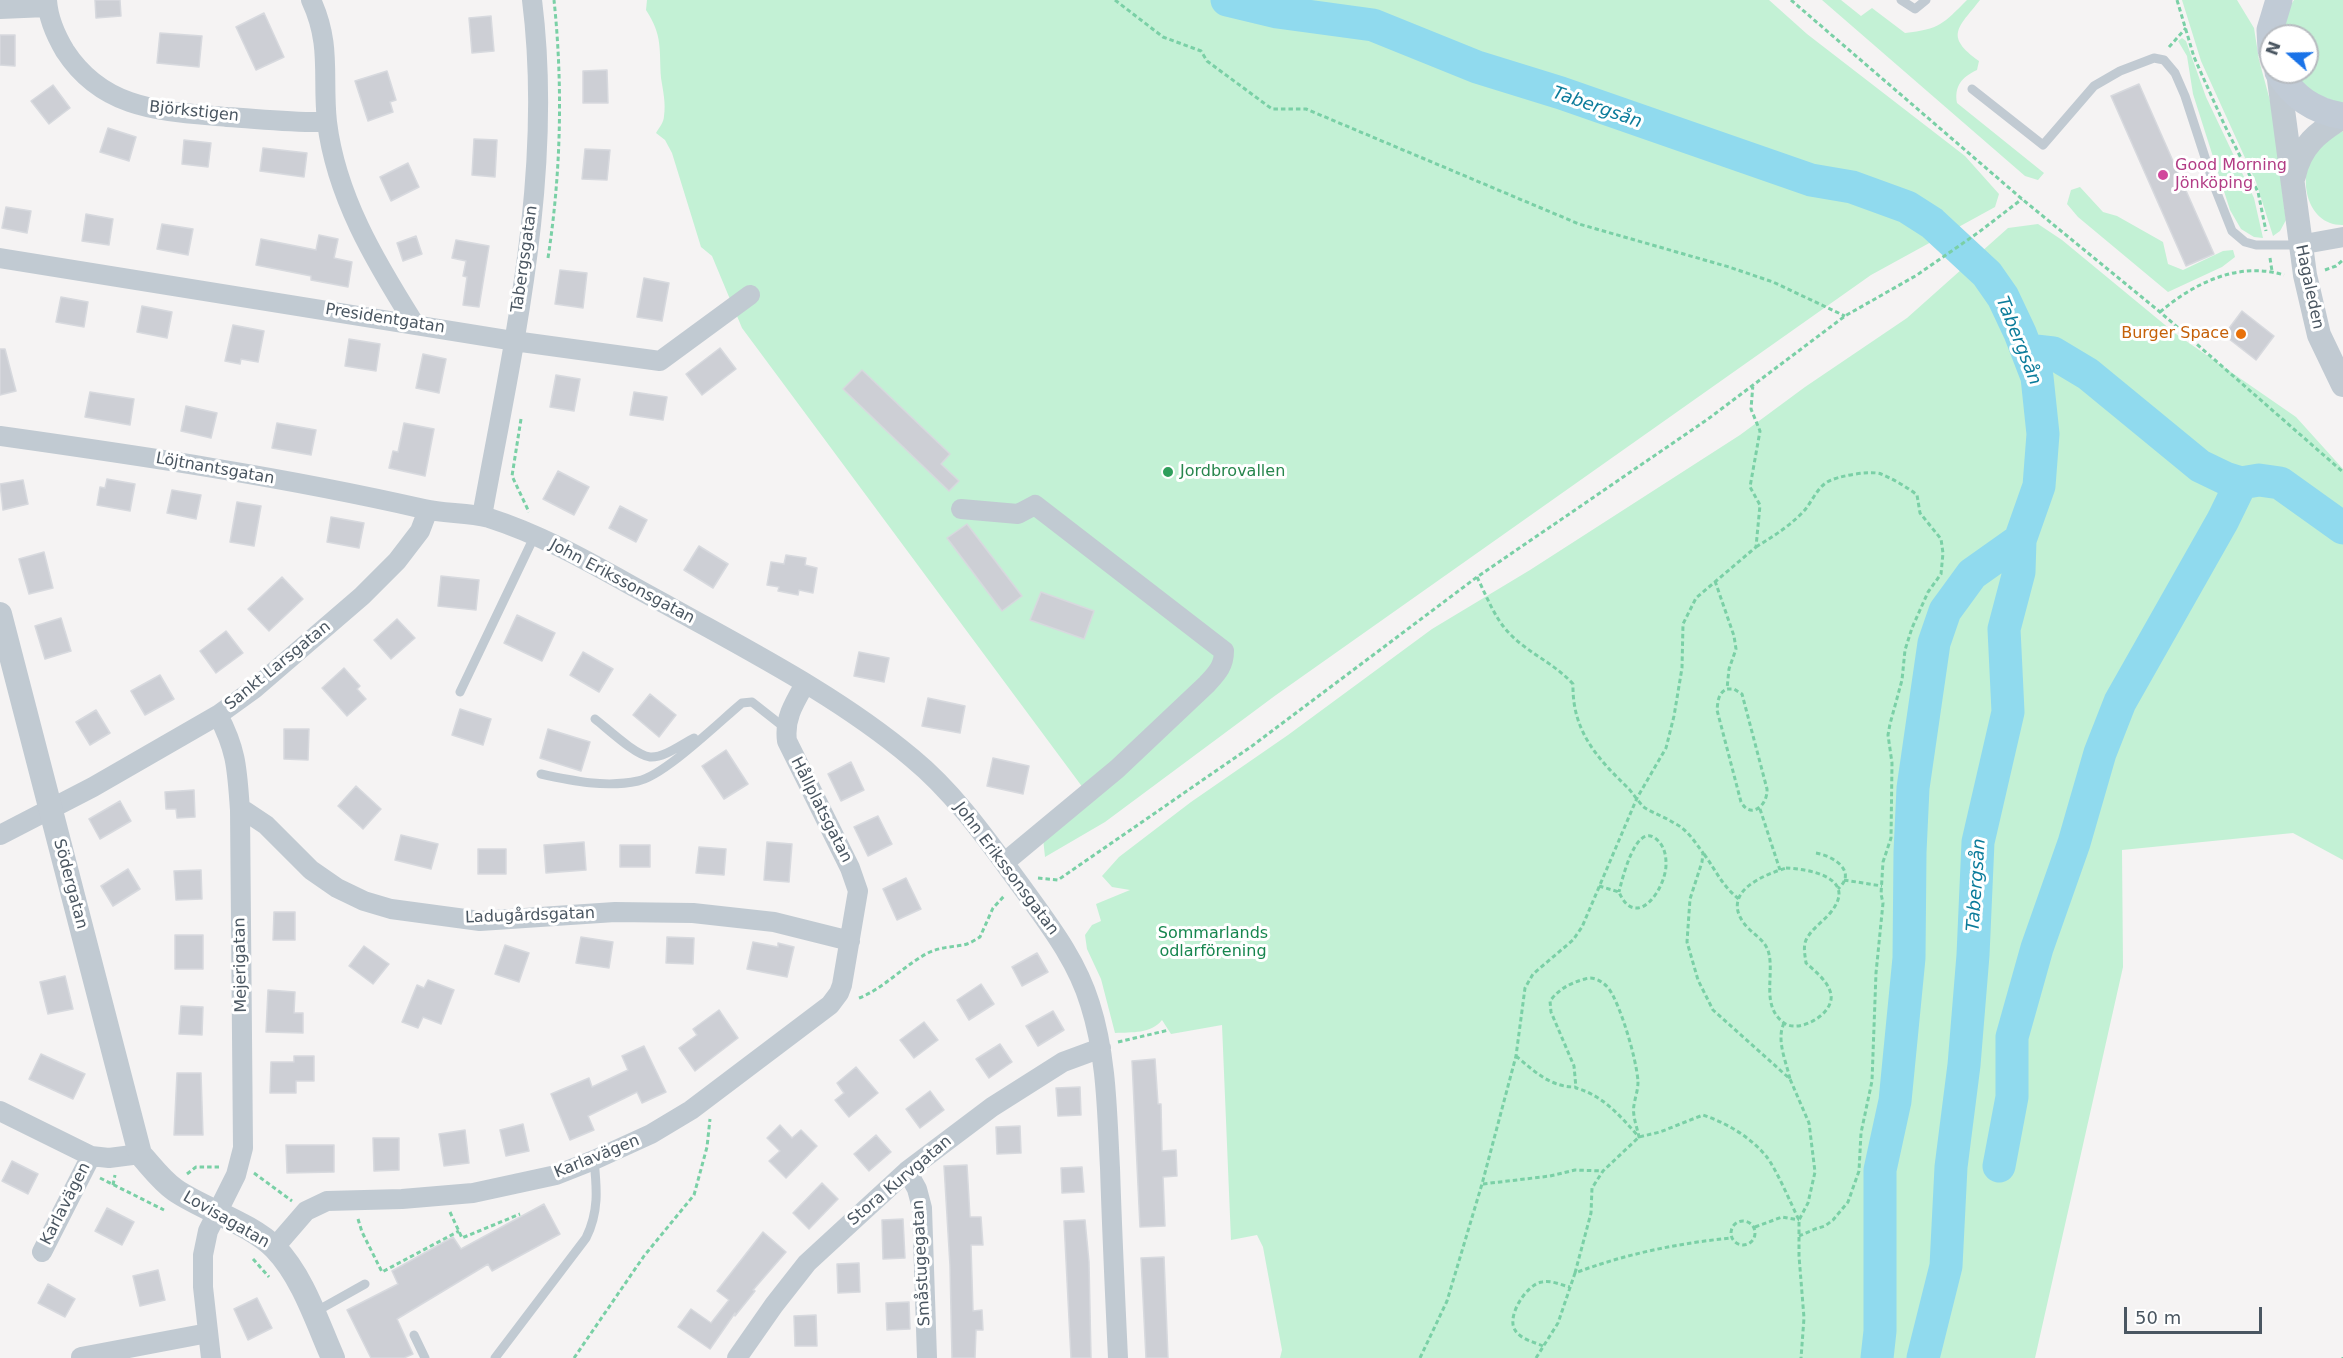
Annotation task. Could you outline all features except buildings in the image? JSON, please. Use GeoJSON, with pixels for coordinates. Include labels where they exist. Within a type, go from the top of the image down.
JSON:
{"type":"FeatureCollection","features":[{"type":"Feature","properties":{"kind":"main road"},"geometry":{"type":"LineString","coordinates":[[2255,0],[2264,12],[2267,24]]}},
{"type":"Feature","properties":{"kind":"main road"},"geometry":{"type":"LineString","coordinates":[[2274,24],[2279,0]]}},
{"type":"Feature","properties":{"kind":"main road"},"geometry":{"type":"LineString","coordinates":[[2286,84],[2299,98],[2313,107],[2328,114],[2343,117]]}},
{"type":"Feature","properties":{"kind":"street"},"geometry":{"type":"LineString","coordinates":[[310,0],[323,38],[327,64],[327,122],[347,201],[380,270],[414,323]]}},
{"type":"Feature","properties":{"kind":"street","name":"Tabergsgatan"},"geometry":{"type":"LineString","coordinates":[[482,516],[514,340],[532,223],[538,156],[538,75],[532,0]]}},
{"type":"Feature","properties":{"kind":"street"},"geometry":{"type":"LineString","coordinates":[[0,9],[47,4]]}},
{"type":"Feature","properties":{"kind":"street","name":"Björkstigen"},"geometry":{"type":"LineString","coordinates":[[47,4],[58,40],[71,59],[94,83],[120,99],[161,111],[298,123],[327,122]]}},
{"type":"Feature","properties":{"kind":"street","name":"Hagaleden"},"geometry":{"type":"LineString","coordinates":[[2280,84],[2300,245],[2319,335],[2343,385]]}},
{"type":"Feature","properties":{"kind":"street","name":"Hagaleden"},"geometry":{"type":"LineString","coordinates":[[2293,184],[2299,157],[2304,149],[2321,130],[2343,117]]}},
{"type":"Feature","properties":{"kind":"street"},"geometry":{"type":"LineString","coordinates":[[2300,245],[2343,237]]}},
{"type":"Feature","properties":{"kind":"street","name":"Presidentgatan"},"geometry":{"type":"LineString","coordinates":[[0,258],[514,340],[660,360],[750,295]]}},
{"type":"Feature","properties":{"kind":"street","name":"Löjtnantsgatan"},"geometry":{"type":"LineString","coordinates":[[0,436],[152,457],[386,499],[428,510]]}},
{"type":"Feature","properties":{"kind":"street"},"geometry":{"type":"LineString","coordinates":[[961,510],[1018,514],[1035,505],[1224,651],[1220,670],[1207,684],[1117,769],[1005,862]]}},
{"type":"Feature","properties":{"kind":"street","name":"John Erikssonsgatan"},"geometry":{"type":"LineString","coordinates":[[428,510],[482,516],[535,535],[596,566],[853,713],[915,760],[959,804],[1005,862],[1063,944],[1090,1002],[1101,1048],[1107,1113],[1118,1358]]}},
{"type":"Feature","properties":{"kind":"street","name":"Sankt Larsgatan"},"geometry":{"type":"LineString","coordinates":[[0,835],[93,787],[218,715],[254,689],[362,596],[397,561],[420,531],[428,510]]}},
{"type":"Feature","properties":{"kind":"street","name":"Södergatan"},"geometry":{"type":"LineString","coordinates":[[0,614],[140,1154]]}},
{"type":"Feature","properties":{"kind":"street"},"geometry":{"type":"LineString","coordinates":[[785,728],[788,716],[805,684]]}},
{"type":"Feature","properties":{"kind":"street","name":"Mejerigatan"},"geometry":{"type":"LineString","coordinates":[[211,1358],[202,1287],[203,1255],[208,1231],[236,1175],[243,1148],[240,810],[237,765],[231,739],[218,715]]}},
{"type":"Feature","properties":{"kind":"street","name":"Hållplatsgatan"},"geometry":{"type":"LineString","coordinates":[[785,728],[787,741],[854,878],[858,891],[850,940]]}},
{"type":"Feature","properties":{"kind":"street","name":"Ladugårdsgatan"},"geometry":{"type":"LineString","coordinates":[[240,810],[266,825],[311,870],[338,888],[364,901],[391,909],[480,921],[615,912],[693,913],[774,922],[850,940]]}},
{"type":"Feature","properties":{"kind":"street"},"geometry":{"type":"LineString","coordinates":[[840,993],[850,940]]}},
{"type":"Feature","properties":{"kind":"street","name":"Karlavägen"},"geometry":{"type":"LineString","coordinates":[[274,1248],[311,1207],[327,1201],[444,1196],[493,1190],[556,1175],[594,1160],[651,1134],[713,1093],[830,1005],[840,993]]}},
{"type":"Feature","properties":{"kind":"street","name":"Stora Kurvgatan"},"geometry":{"type":"LineString","coordinates":[[737,1358],[807,1263],[907,1172],[992,1107],[1063,1062],[1101,1048]]}},
{"type":"Feature","properties":{"kind":"street","name":"Karlavägen"},"geometry":{"type":"LineString","coordinates":[[0,1111],[87,1163],[140,1154]]}},
{"type":"Feature","properties":{"kind":"street","name":"Lovisagatan"},"geometry":{"type":"LineString","coordinates":[[140,1154],[175,1190],[259,1236],[274,1248],[290,1268],[333,1358]]}},
{"type":"Feature","properties":{"kind":"street","name":"Karlavägen"},"geometry":{"type":"LineString","coordinates":[[42,1252],[87,1163]]}},
{"type":"Feature","properties":{"kind":"street","name":"Småstugegatan"},"geometry":{"type":"LineString","coordinates":[[907,1172],[917,1189],[922,1208],[927,1358]]}},
{"type":"Feature","properties":{"kind":"street"},"geometry":{"type":"LineString","coordinates":[[81,1357],[208,1334]]}},
{"type":"Feature","properties":{"kind":"lane"},"geometry":{"type":"LineString","coordinates":[[1901,0],[1915,9],[1926,0]]}},
{"type":"Feature","properties":{"kind":"lane"},"geometry":{"type":"LineString","coordinates":[[1972,89],[2043,145],[2094,86],[2120,71],[2154,58],[2164,60],[2175,72],[2185,96],[2215,188],[2232,231],[2245,242],[2268,246],[2300,245]]}},
{"type":"Feature","properties":{"kind":"lane"},"geometry":{"type":"LineString","coordinates":[[460,692],[535,535]]}},
{"type":"Feature","properties":{"kind":"lane"},"geometry":{"type":"LineString","coordinates":[[541,774],[588,784],[641,781],[664,768],[742,703],[752,702],[785,728]]}},
{"type":"Feature","properties":{"kind":"lane"},"geometry":{"type":"LineString","coordinates":[[596,719],[638,752],[651,757],[665,753],[709,730]]}},
{"type":"Feature","properties":{"kind":"lane"},"geometry":{"type":"LineString","coordinates":[[495,1358],[590,1230],[594,1222],[598,1197],[594,1160]]}},
{"type":"Feature","properties":{"kind":"lane"},"geometry":{"type":"LineString","coordinates":[[313,1314],[365,1284]]}},
{"type":"Feature","properties":{"kind":"lane"},"geometry":{"type":"LineString","coordinates":[[414,1335],[424,1358]]}},
{"type":"Feature","properties":{"kind":"path"},"geometry":{"type":"LineString","coordinates":[[1115,0],[1163,37],[1201,51],[1207,61],[1272,108],[1306,109],[1579,224],[1773,282],[1845,316]]}},
{"type":"Feature","properties":{"kind":"path"},"geometry":{"type":"LineString","coordinates":[[1791,0],[2022,198],[2160,312],[2343,472]]}},
{"type":"Feature","properties":{"kind":"path"},"geometry":{"type":"LineString","coordinates":[[2177,0],[2194,57],[2258,192],[2272,271]]}},
{"type":"Feature","properties":{"kind":"path"},"geometry":{"type":"LineString","coordinates":[[2164,60],[2172,41],[2186,28]]}},
{"type":"Feature","properties":{"kind":"path"},"geometry":{"type":"LineString","coordinates":[[1058,880],[1252,746],[1477,577],[1708,419],[1845,316],[1917,274],[1979,232],[2022,198]]}},
{"type":"Feature","properties":{"kind":"path"},"geometry":{"type":"LineString","coordinates":[[2315,274],[2336,266],[2343,260]]}},
{"type":"Feature","properties":{"kind":"path"},"geometry":{"type":"LineString","coordinates":[[2160,312],[2176,298],[2204,281],[2234,272],[2272,271],[2286,276]]}},
{"type":"Feature","properties":{"kind":"path"},"geometry":{"type":"LineString","coordinates":[[1753,384],[1752,409],[1760,431],[1750,487],[1760,505],[1756,547]]}},
{"type":"Feature","properties":{"kind":"path"},"geometry":{"type":"LineString","coordinates":[[1420,1358],[1447,1301],[1482,1184],[1516,1056],[1525,988],[1533,974],[1573,940],[1582,927],[1637,798],[1666,748],[1682,668],[1683,624],[1696,598],[1756,547],[1780,532],[1802,513],[1827,482],[1842,476],[1880,473],[1917,495],[1920,513],[1941,539],[1943,553],[1941,574],[1928,592],[1912,628],[1905,650],[1902,680],[1888,735],[1892,763],[1891,838],[1883,862],[1883,903],[1876,973],[1872,1081],[1861,1133],[1859,1171],[1848,1202],[1833,1220],[1825,1226],[1799,1236]]}},
{"type":"Feature","properties":{"kind":"path"},"geometry":{"type":"LineString","coordinates":[[1477,577],[1496,616],[1512,636],[1551,663],[1573,684],[1573,701],[1580,728],[1599,759],[1642,806],[1682,828],[1716,870],[1725,888],[1740,900]]}},
{"type":"Feature","properties":{"kind":"path"},"geometry":{"type":"LineString","coordinates":[[1714,581],[1734,636],[1736,649],[1729,669],[1727,689]]}},
{"type":"Feature","properties":{"kind":"path"},"geometry":{"type":"LineString","coordinates":[[1727,689],[1734,689],[1742,694],[1746,707],[1767,789],[1767,799],[1760,809],[1750,810],[1743,806],[1732,776],[1717,710],[1721,692],[1727,689]]}},
{"type":"Feature","properties":{"kind":"path"},"geometry":{"type":"LineString","coordinates":[[1760,809],[1780,870]]}},
{"type":"Feature","properties":{"kind":"path"},"geometry":{"type":"LineString","coordinates":[[1650,836],[1657,840],[1665,850],[1666,865],[1658,893],[1649,904],[1640,908],[1622,900],[1619,892],[1635,846],[1643,837],[1650,836]]}},
{"type":"Feature","properties":{"kind":"path"},"geometry":{"type":"LineString","coordinates":[[1703,853],[1690,898],[1687,942],[1698,980],[1713,1010],[1790,1079]]}},
{"type":"Feature","properties":{"kind":"path"},"geometry":{"type":"LineString","coordinates":[[1816,853],[1839,861],[1844,869],[1844,880],[1838,889]]}},
{"type":"Feature","properties":{"kind":"path"},"geometry":{"type":"LineString","coordinates":[[1801,869],[1817,872],[1833,879],[1838,889],[1838,899],[1832,911],[1812,930],[1805,943],[1806,963],[1826,984],[1832,996],[1829,1007],[1821,1017],[1804,1025],[1784,1023],[1776,1012],[1769,995],[1768,950],[1762,940],[1743,922],[1739,911],[1743,890],[1754,881],[1780,870],[1801,869]]}},
{"type":"Feature","properties":{"kind":"path"},"geometry":{"type":"LineString","coordinates":[[1844,880],[1882,886]]}},
{"type":"Feature","properties":{"kind":"path"},"geometry":{"type":"LineString","coordinates":[[840,993],[858,998],[868,994],[931,951],[964,945],[980,938],[999,900],[1019,884]]}},
{"type":"Feature","properties":{"kind":"path"},"geometry":{"type":"LineString","coordinates":[[1599,886],[1619,892]]}},
{"type":"Feature","properties":{"kind":"path"},"geometry":{"type":"LineString","coordinates":[[1576,1088],[1574,1066],[1551,1012],[1550,1001],[1557,992],[1589,978],[1600,981],[1609,989],[1633,1052],[1638,1083],[1633,1108],[1639,1137]]}},
{"type":"Feature","properties":{"kind":"path"},"geometry":{"type":"LineString","coordinates":[[1784,1023],[1780,1030],[1781,1040],[1790,1079],[1809,1123],[1815,1172],[1808,1203],[1799,1220]]}},
{"type":"Feature","properties":{"kind":"path"},"geometry":{"type":"LineString","coordinates":[[1101,1048],[1169,1030]]}},
{"type":"Feature","properties":{"kind":"path"},"geometry":{"type":"LineString","coordinates":[[1516,1056],[1548,1081],[1562,1087],[1590,1092],[1613,1108],[1639,1137]]}},
{"type":"Feature","properties":{"kind":"path"},"geometry":{"type":"LineString","coordinates":[[574,1358],[644,1256],[694,1195],[707,1147],[713,1093]]}},
{"type":"Feature","properties":{"kind":"path"},"geometry":{"type":"LineString","coordinates":[[1536,1358],[1558,1323],[1575,1273],[1591,1213],[1592,1188],[1603,1171],[1639,1137],[1660,1132],[1704,1114],[1741,1133],[1767,1157],[1799,1220],[1798,1256],[1804,1318],[1802,1358]]}},
{"type":"Feature","properties":{"kind":"path"},"geometry":{"type":"LineString","coordinates":[[87,1163],[172,1213]]}},
{"type":"Feature","properties":{"kind":"path"},"geometry":{"type":"LineString","coordinates":[[1482,1184],[1550,1176],[1575,1170],[1603,1171]]}},
{"type":"Feature","properties":{"kind":"path"},"geometry":{"type":"LineString","coordinates":[[444,1196],[462,1238],[520,1214]]}},
{"type":"Feature","properties":{"kind":"path"},"geometry":{"type":"LineString","coordinates":[[352,1200],[362,1232],[382,1272],[459,1231]]}},
{"type":"Feature","properties":{"kind":"path"},"geometry":{"type":"LineString","coordinates":[[1754,1227],[1782,1217],[1799,1220]]}},
{"type":"Feature","properties":{"kind":"path"},"geometry":{"type":"LineString","coordinates":[[1575,1273],[1605,1261],[1662,1249],[1731,1238],[1740,1245],[1748,1244],[1754,1239],[1754,1227],[1748,1221],[1739,1221],[1731,1229],[1731,1238]]}},
{"type":"Feature","properties":{"kind":"path"},"geometry":{"type":"LineString","coordinates":[[247,1252],[273,1281]]}},
{"type":"Feature","properties":{"kind":"path"},"geometry":{"type":"LineString","coordinates":[[1543,1346],[1515,1332],[1512,1324],[1514,1314],[1534,1285],[1550,1282],[1570,1287]]}},
{"type":"Feature","properties":{"kind":"green space","name":"Jordbrovallen"},"geometry":{"type":"Polygon","coordinates":[[[647,0],[1769,0],[1807,34],[1965,156],[1999,194],[1995,207],[1871,275],[1276,695],[1105,822],[1045,857],[1043,838],[1092,800],[742,328],[712,256],[701,247],[672,153],[665,140],[656,133],[665,111],[658,35],[646,10],[647,0]]]}},
{"type":"Feature","properties":{"kind":"green space"},"geometry":{"type":"Polygon","coordinates":[[[1822,0],[1841,0],[1861,16],[1872,8],[1905,33],[1934,27],[1946,20],[1967,0],[1980,0],[1958,32],[1961,45],[1979,61],[1977,70],[1960,83],[1956,97],[1957,103],[2044,173],[2038,180],[2025,176],[1822,0]]]}},
{"type":"Feature","properties":{"kind":"green space"},"geometry":{"type":"Polygon","coordinates":[[[2182,0],[2237,0],[2254,28],[2259,60],[2259,84],[2266,84],[2272,108],[2286,220],[2280,231],[2273,236],[2256,182],[2201,61],[2182,0]]]}},
{"type":"Feature","properties":{"kind":"green space"},"geometry":{"type":"Polygon","coordinates":[[[2294,0],[2343,0],[2343,104],[2309,92],[2302,84],[2319,84],[2319,24],[2284,24],[2287,11],[2294,0]]]}},
{"type":"Feature","properties":{"kind":"green space"},"geometry":{"type":"Polygon","coordinates":[[[2182,38],[2186,41],[2206,97],[2254,198],[2263,238],[2254,237],[2241,229],[2230,210],[2193,94],[2187,56],[2178,41],[2182,38]]]}},
{"type":"Feature","properties":{"kind":"green space"},"geometry":{"type":"Polygon","coordinates":[[[2343,131],[2343,225],[2330,223],[2320,217],[2308,197],[2306,185],[2310,160],[2316,150],[2343,131]]]}},
{"type":"Feature","properties":{"kind":"green space"},"geometry":{"type":"Polygon","coordinates":[[[2080,187],[2103,212],[2117,216],[2163,242],[2168,264],[2183,270],[2223,251],[2233,250],[2235,257],[2222,267],[2168,292],[2078,217],[2067,204],[2071,190],[2080,187]]]}},
{"type":"Feature","properties":{"kind":"green space","name":"Sommarlands odlarförening"},"geometry":{"type":"Polygon","coordinates":[[[2038,224],[2062,240],[2176,334],[2296,417],[2343,469],[2343,860],[2293,833],[2122,850],[2123,967],[2035,1358],[1280,1358],[1282,1350],[1263,1247],[1257,1235],[1231,1240],[1222,1025],[1171,1034],[1162,1020],[1158,1025],[1147,1030],[1115,1033],[1101,979],[1087,949],[1085,935],[1092,925],[1101,921],[1096,904],[1130,890],[1112,887],[1102,876],[1119,857],[1191,802],[1288,735],[1432,629],[1530,570],[1740,435],[1805,387],[1907,318],[2008,228],[2038,224]]]}},
{"type":"Feature","properties":{"kind":"waterway","name":"Tabergsån"},"geometry":{"type":"LineString","coordinates":[[1227,0],[1277,12],[1373,25],[1477,67],[1561,93],[1811,180],[1852,187],[1907,207],[1932,223],[1987,274],[2003,297],[2037,377],[2043,434],[2039,486],[2020,540],[2019,572],[2004,629],[2008,712],[1978,842],[1973,955],[1964,1065],[1951,1167],[1946,1266],[1923,1358]]}},
{"type":"Feature","properties":{"kind":"waterway"},"geometry":{"type":"LineString","coordinates":[[2027,350],[2053,353],[2088,374],[2200,466],[2241,483],[2259,480],[2280,483],[2343,528]]}},
{"type":"Feature","properties":{"kind":"waterway"},"geometry":{"type":"LineString","coordinates":[[1999,1166],[2012,1097],[2012,1037],[2037,948],[2074,843],[2100,753],[2120,702],[2223,520],[2241,483]]}},
{"type":"Feature","properties":{"kind":"waterway"},"geometry":{"type":"LineString","coordinates":[[1877,1358],[1880,1331],[1880,1170],[1895,1101],[1909,958],[1913,788],[1934,643],[1945,611],[1972,574],[2020,540]]}},
{"type":"Feature","properties":{"kind":"place","name":"Good Morning Jönköping"},"geometry":{"type":"Point","coordinates":[2163,175]}},
{"type":"Feature","properties":{"kind":"place","name":"Burger Space"},"geometry":{"type":"Point","coordinates":[2241,334]}},
{"type":"Feature","properties":{"kind":"place","name":"Jordbrovallen"},"geometry":{"type":"Point","coordinates":[1168,472]}}]}
